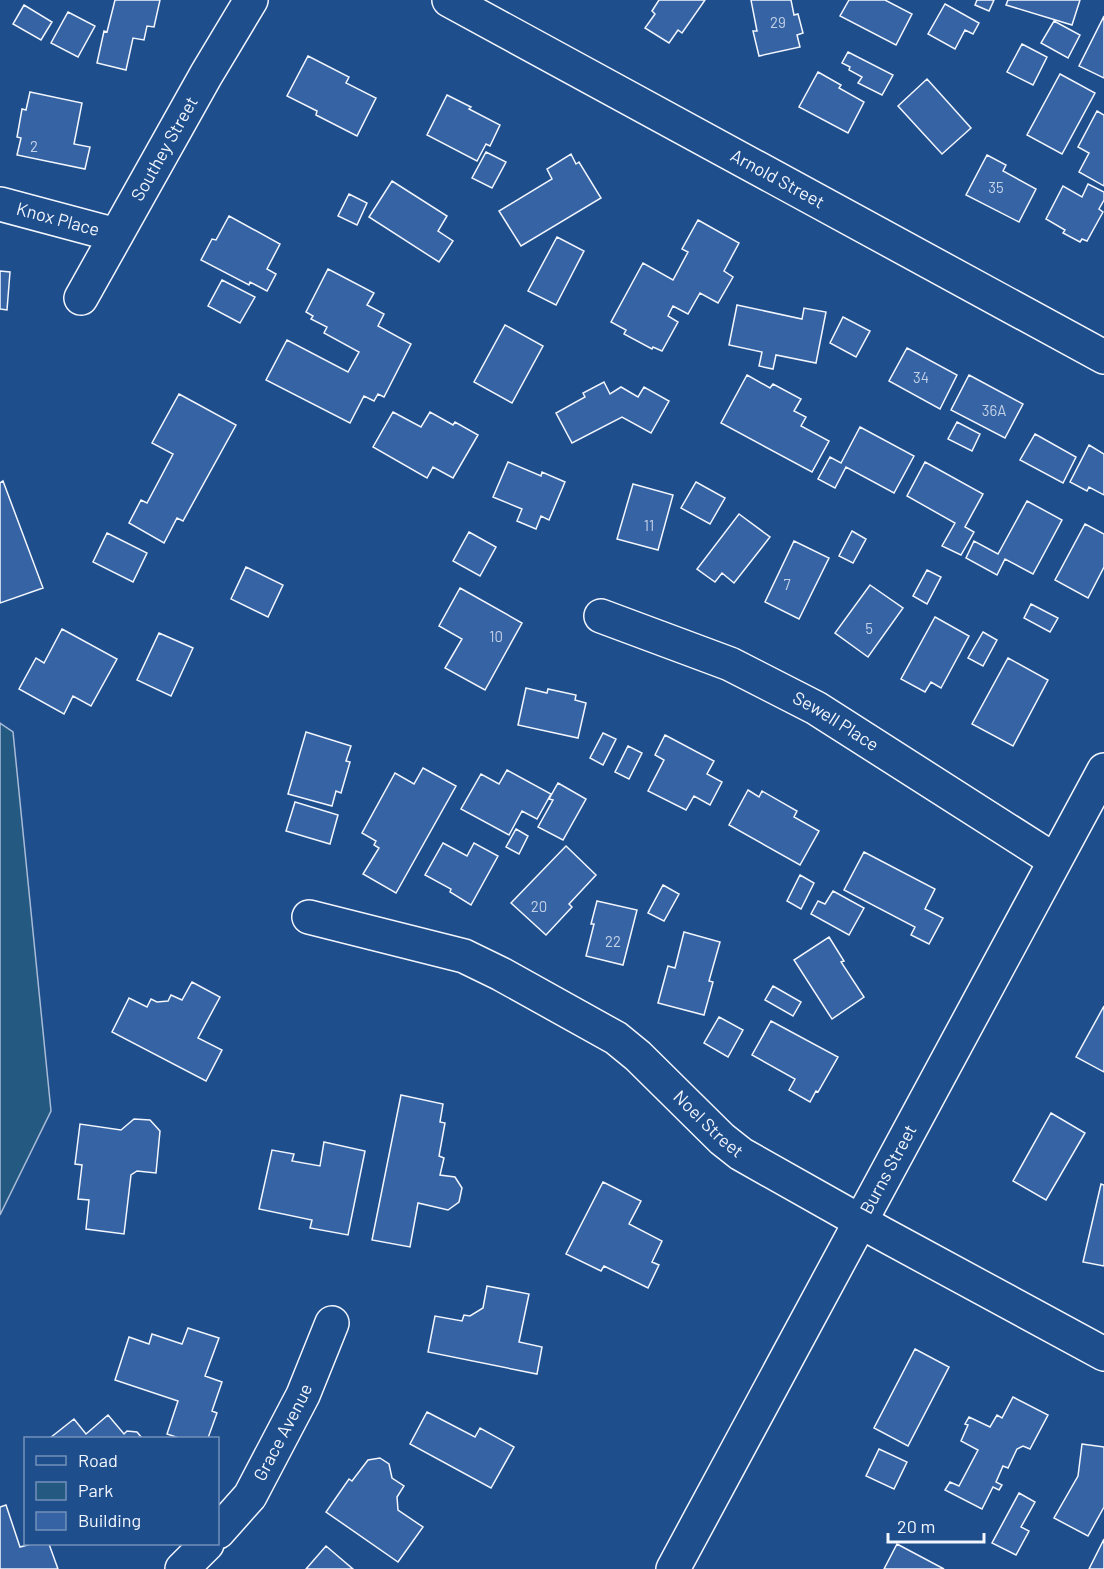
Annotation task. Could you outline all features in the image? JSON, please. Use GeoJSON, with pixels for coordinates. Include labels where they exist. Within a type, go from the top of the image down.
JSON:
{"type":"FeatureCollection","features":[{"type":"Feature","properties":{"kind":"street","name":"Southey Street"},"geometry":{"type":"LineString","coordinates":[[81,298],[206,75],[251,0]]}},
{"type":"Feature","properties":{"kind":"street","name":"Arnold Street"},"geometry":{"type":"LineString","coordinates":[[449,0],[1104,357]]}},
{"type":"Feature","properties":{"kind":"street","name":"Knox Place"},"geometry":{"type":"LineString","coordinates":[[0,204],[116,235]]}},
{"type":"Feature","properties":{"kind":"street","name":"Sewell Place"},"geometry":{"type":"LineString","coordinates":[[601,616],[730,664],[816,708],[1054,860]]}},
{"type":"Feature","properties":{"kind":"street","name":"Burns Street"},"geometry":{"type":"LineString","coordinates":[[673,1569],[1104,770]]}},
{"type":"Feature","properties":{"kind":"street","name":"Noel Street"},"geometry":{"type":"LineString","coordinates":[[309,917],[464,956],[501,974],[616,1038],[638,1056],[722,1139],[741,1154],[1104,1354]]}},
{"type":"Feature","properties":{"kind":"street","name":"Grace Avenue"},"geometry":{"type":"LineString","coordinates":[[219,1531],[250,1496],[303,1395],[332,1323]]}},
{"type":"Feature","properties":{"kind":"street"},"geometry":{"type":"LineString","coordinates":[[182,1569],[206,1545]]}},
{"type":"Feature","properties":{"kind":"green space"},"geometry":{"type":"Polygon","coordinates":[[[0,723],[13,732],[51,1111],[0,1215],[0,723]]]}},
{"type":"Feature","properties":{"kind":"building"},"geometry":{"type":"Polygon","coordinates":[[[115,0],[160,0],[154,27],[147,26],[144,40],[133,38],[126,70],[97,63],[104,31],[107,32],[115,0]]]}},
{"type":"Feature","properties":{"kind":"building"},"geometry":{"type":"Polygon","coordinates":[[[659,0],[705,0],[682,33],[678,30],[669,43],[645,28],[655,14],[652,11],[659,0]]]}},
{"type":"Feature","properties":{"kind":"building"},"geometry":{"type":"Polygon","coordinates":[[[751,0],[791,0],[794,15],[798,14],[803,33],[797,35],[800,47],[759,56],[753,31],[757,31],[751,0]]]}},
{"type":"Feature","properties":{"kind":"building"},"geometry":{"type":"Polygon","coordinates":[[[849,0],[885,0],[912,14],[896,45],[840,16],[849,0]]]}},
{"type":"Feature","properties":{"kind":"building"},"geometry":{"type":"Polygon","coordinates":[[[977,0],[994,0],[989,11],[975,5],[977,0]]]}},
{"type":"Feature","properties":{"kind":"building"},"geometry":{"type":"Polygon","coordinates":[[[1008,0],[1080,0],[1072,25],[1006,5],[1008,0]]]}},
{"type":"Feature","properties":{"kind":"building"},"geometry":{"type":"Polygon","coordinates":[[[945,4],[979,23],[973,34],[965,30],[955,49],[928,34],[945,4]]]}},
{"type":"Feature","properties":{"kind":"building"},"geometry":{"type":"Polygon","coordinates":[[[24,5],[52,22],[41,40],[13,24],[24,5]]]}},
{"type":"Feature","properties":{"kind":"building"},"geometry":{"type":"Polygon","coordinates":[[[68,12],[95,26],[78,57],[51,43],[68,12]]]}},
{"type":"Feature","properties":{"kind":"building"},"geometry":{"type":"Polygon","coordinates":[[[1104,16],[1104,78],[1079,66],[1104,16]]]}},
{"type":"Feature","properties":{"kind":"building"},"geometry":{"type":"Polygon","coordinates":[[[1054,21],[1080,35],[1068,58],[1041,43],[1054,21]]]}},
{"type":"Feature","properties":{"kind":"building"},"geometry":{"type":"Polygon","coordinates":[[[1022,44],[1047,57],[1033,85],[1007,72],[1022,44]]]}},
{"type":"Feature","properties":{"kind":"building"},"geometry":{"type":"Polygon","coordinates":[[[848,52],[893,75],[882,95],[858,83],[862,77],[842,63],[848,52]]]}},
{"type":"Feature","properties":{"kind":"building"},"geometry":{"type":"Polygon","coordinates":[[[308,56],[349,77],[346,83],[376,98],[357,136],[316,115],[317,111],[287,96],[308,56]]]}},
{"type":"Feature","properties":{"kind":"building"},"geometry":{"type":"Polygon","coordinates":[[[818,72],[841,85],[839,88],[864,102],[848,133],[799,107],[818,72]]]}},
{"type":"Feature","properties":{"kind":"building"},"geometry":{"type":"Polygon","coordinates":[[[1060,74],[1095,93],[1062,154],[1027,135],[1060,74]]]}},
{"type":"Feature","properties":{"kind":"building"},"geometry":{"type":"Polygon","coordinates":[[[927,79],[971,128],[942,154],[898,106],[927,79]]]}},
{"type":"Feature","properties":{"kind":"building"},"geometry":{"type":"Polygon","coordinates":[[[30,92],[82,103],[74,144],[90,147],[85,169],[17,155],[21,138],[17,137],[22,109],[26,110],[30,92]]]}},
{"type":"Feature","properties":{"kind":"building"},"geometry":{"type":"Polygon","coordinates":[[[447,95],[500,125],[490,146],[486,144],[477,161],[427,135],[447,95]]]}},
{"type":"Feature","properties":{"kind":"building"},"geometry":{"type":"Polygon","coordinates":[[[1097,111],[1104,115],[1104,186],[1079,172],[1089,153],[1078,147],[1097,111]]]}},
{"type":"Feature","properties":{"kind":"building"},"geometry":{"type":"Polygon","coordinates":[[[486,152],[506,162],[492,188],[472,178],[486,152]]]}},
{"type":"Feature","properties":{"kind":"building"},"geometry":{"type":"Polygon","coordinates":[[[571,154],[576,164],[579,162],[601,198],[521,246],[499,211],[552,179],[547,169],[571,154]]]}},
{"type":"Feature","properties":{"kind":"building"},"geometry":{"type":"Polygon","coordinates":[[[987,155],[1006,165],[1003,171],[1036,189],[1019,222],[966,195],[987,155]]]}},
{"type":"Feature","properties":{"kind":"building"},"geometry":{"type":"Polygon","coordinates":[[[392,181],[447,216],[438,231],[453,241],[439,262],[369,217],[392,181]]]}},
{"type":"Feature","properties":{"kind":"building"},"geometry":{"type":"Polygon","coordinates":[[[1088,184],[1104,192],[1104,200],[1099,209],[1103,212],[1087,241],[1082,239],[1080,242],[1063,233],[1065,230],[1046,219],[1063,186],[1082,197],[1088,184]]]}},
{"type":"Feature","properties":{"kind":"building"},"geometry":{"type":"Polygon","coordinates":[[[349,194],[367,203],[357,225],[338,216],[349,194]]]}},
{"type":"Feature","properties":{"kind":"building"},"geometry":{"type":"Polygon","coordinates":[[[229,216],[280,244],[267,269],[276,274],[267,291],[250,282],[249,285],[201,260],[212,239],[216,240],[229,216]]]}},
{"type":"Feature","properties":{"kind":"building"},"geometry":{"type":"Polygon","coordinates":[[[698,220],[739,243],[724,271],[733,277],[718,303],[700,293],[688,314],[673,306],[668,316],[678,322],[662,351],[653,347],[652,349],[624,334],[626,330],[611,322],[643,263],[673,280],[688,252],[682,249],[698,220]]]}},
{"type":"Feature","properties":{"kind":"building"},"geometry":{"type":"Polygon","coordinates":[[[557,237],[584,251],[556,305],[528,291],[557,237]]]}},
{"type":"Feature","properties":{"kind":"building"},"geometry":{"type":"Polygon","coordinates":[[[328,269],[374,293],[367,305],[384,314],[378,326],[411,344],[384,397],[378,394],[374,401],[364,396],[350,423],[266,380],[287,340],[348,372],[359,352],[324,333],[327,327],[311,319],[313,316],[306,312],[328,269]]]}},
{"type":"Feature","properties":{"kind":"building"},"geometry":{"type":"Polygon","coordinates":[[[0,271],[10,272],[7,310],[0,309],[0,271]]]}},
{"type":"Feature","properties":{"kind":"building"},"geometry":{"type":"Polygon","coordinates":[[[222,280],[255,297],[240,323],[208,306],[222,280]]]}},
{"type":"Feature","properties":{"kind":"building"},"geometry":{"type":"Polygon","coordinates":[[[737,305],[802,319],[804,308],[826,312],[816,363],[776,355],[773,369],[759,366],[762,352],[729,345],[737,305]]]}},
{"type":"Feature","properties":{"kind":"building"},"geometry":{"type":"Polygon","coordinates":[[[843,317],[870,331],[856,357],[830,343],[843,317]]]}},
{"type":"Feature","properties":{"kind":"building"},"geometry":{"type":"Polygon","coordinates":[[[505,325],[543,346],[512,403],[474,382],[505,325]]]}},
{"type":"Feature","properties":{"kind":"building"},"geometry":{"type":"Polygon","coordinates":[[[907,348],[957,375],[940,409],[889,381],[907,348]]]}},
{"type":"Feature","properties":{"kind":"building"},"geometry":{"type":"Polygon","coordinates":[[[747,375],[770,388],[773,384],[801,399],[794,411],[806,417],[801,426],[829,441],[812,472],[721,423],[747,375]]]}},
{"type":"Feature","properties":{"kind":"building"},"geometry":{"type":"Polygon","coordinates":[[[969,375],[1023,404],[1005,438],[951,410],[969,375]]]}},
{"type":"Feature","properties":{"kind":"building"},"geometry":{"type":"Polygon","coordinates":[[[604,382],[610,394],[621,387],[638,397],[644,387],[669,401],[651,433],[622,417],[572,443],[556,413],[585,397],[583,393],[604,382]]]}},
{"type":"Feature","properties":{"kind":"building"},"geometry":{"type":"Polygon","coordinates":[[[179,394],[236,425],[183,521],[177,518],[164,543],[129,523],[141,500],[147,503],[173,454],[152,443],[179,394]]]}},
{"type":"Feature","properties":{"kind":"building"},"geometry":{"type":"Polygon","coordinates":[[[393,412],[421,427],[430,412],[478,435],[453,478],[433,467],[427,478],[373,447],[393,412]]]}},
{"type":"Feature","properties":{"kind":"building"},"geometry":{"type":"Polygon","coordinates":[[[957,422],[980,434],[972,451],[948,439],[957,422]]]}},
{"type":"Feature","properties":{"kind":"building"},"geometry":{"type":"Polygon","coordinates":[[[860,427],[914,456],[894,493],[846,467],[835,488],[818,479],[830,457],[841,463],[860,427]]]}},
{"type":"Feature","properties":{"kind":"building"},"geometry":{"type":"Polygon","coordinates":[[[1035,434],[1076,457],[1063,483],[1020,460],[1035,434]]]}},
{"type":"Feature","properties":{"kind":"building"},"geometry":{"type":"Polygon","coordinates":[[[1089,445],[1104,454],[1104,495],[1089,487],[1087,491],[1070,482],[1089,445]]]}},
{"type":"Feature","properties":{"kind":"building"},"geometry":{"type":"Polygon","coordinates":[[[508,462],[541,476],[542,472],[565,482],[549,520],[541,516],[536,529],[517,521],[522,509],[493,497],[508,462]]]}},
{"type":"Feature","properties":{"kind":"building"},"geometry":{"type":"Polygon","coordinates":[[[925,462],[983,494],[965,527],[974,532],[961,555],[942,546],[955,523],[907,496],[925,462]]]}},
{"type":"Feature","properties":{"kind":"building"},"geometry":{"type":"Polygon","coordinates":[[[3,481],[43,588],[0,603],[0,483],[3,481]]]}},
{"type":"Feature","properties":{"kind":"building"},"geometry":{"type":"Polygon","coordinates":[[[696,482],[725,498],[710,524],[681,508],[696,482]]]}},
{"type":"Feature","properties":{"kind":"building"},"geometry":{"type":"Polygon","coordinates":[[[633,484],[673,495],[658,550],[617,539],[633,484]]]}},
{"type":"Feature","properties":{"kind":"building"},"geometry":{"type":"Polygon","coordinates":[[[1027,501],[1062,520],[1033,574],[1005,559],[997,575],[966,558],[974,541],[998,554],[1027,501]]]}},
{"type":"Feature","properties":{"kind":"building"},"geometry":{"type":"Polygon","coordinates":[[[739,514],[770,537],[734,583],[722,573],[715,582],[697,569],[739,514]]]}},
{"type":"Feature","properties":{"kind":"building"},"geometry":{"type":"Polygon","coordinates":[[[1085,524],[1104,534],[1104,567],[1088,598],[1055,580],[1085,524]]]}},
{"type":"Feature","properties":{"kind":"building"},"geometry":{"type":"Polygon","coordinates":[[[852,531],[866,539],[853,563],[839,556],[852,531]]]}},
{"type":"Feature","properties":{"kind":"building"},"geometry":{"type":"Polygon","coordinates":[[[469,532],[496,547],[480,576],[453,561],[469,532]]]}},
{"type":"Feature","properties":{"kind":"building"},"geometry":{"type":"Polygon","coordinates":[[[107,533],[147,553],[133,582],[93,562],[107,533]]]}},
{"type":"Feature","properties":{"kind":"building"},"geometry":{"type":"Polygon","coordinates":[[[794,541],[829,558],[799,619],[765,602],[794,541]]]}},
{"type":"Feature","properties":{"kind":"building"},"geometry":{"type":"Polygon","coordinates":[[[246,567],[283,585],[268,617],[231,599],[246,567]]]}},
{"type":"Feature","properties":{"kind":"building"},"geometry":{"type":"Polygon","coordinates":[[[927,570],[941,577],[927,604],[913,596],[927,570]]]}},
{"type":"Feature","properties":{"kind":"building"},"geometry":{"type":"Polygon","coordinates":[[[870,585],[903,608],[868,657],[835,633],[870,585]]]}},
{"type":"Feature","properties":{"kind":"building"},"geometry":{"type":"Polygon","coordinates":[[[460,588],[522,623],[485,690],[445,668],[462,639],[439,626],[460,588]]]}},
{"type":"Feature","properties":{"kind":"building"},"geometry":{"type":"Polygon","coordinates":[[[1031,604],[1058,618],[1050,632],[1024,618],[1031,604]]]}},
{"type":"Feature","properties":{"kind":"building"},"geometry":{"type":"Polygon","coordinates":[[[935,617],[969,636],[941,688],[931,682],[925,692],[901,679],[935,617]]]}},
{"type":"Feature","properties":{"kind":"building"},"geometry":{"type":"Polygon","coordinates":[[[62,629],[117,659],[91,706],[73,696],[64,714],[19,689],[36,658],[44,663],[62,629]]]}},
{"type":"Feature","properties":{"kind":"building"},"geometry":{"type":"Polygon","coordinates":[[[983,632],[997,640],[983,666],[968,658],[983,632]]]}},
{"type":"Feature","properties":{"kind":"building"},"geometry":{"type":"Polygon","coordinates":[[[159,633],[193,648],[171,696],[137,680],[159,633]]]}},
{"type":"Feature","properties":{"kind":"building"},"geometry":{"type":"Polygon","coordinates":[[[1008,658],[1048,680],[1013,746],[972,724],[1008,658]]]}},
{"type":"Feature","properties":{"kind":"building"},"geometry":{"type":"Polygon","coordinates":[[[526,688],[547,693],[548,689],[576,695],[575,700],[586,703],[578,738],[518,725],[526,688]]]}},
{"type":"Feature","properties":{"kind":"building"},"geometry":{"type":"Polygon","coordinates":[[[306,732],[351,746],[346,761],[350,762],[341,793],[336,791],[332,806],[288,794],[306,732]]]}},
{"type":"Feature","properties":{"kind":"building"},"geometry":{"type":"Polygon","coordinates":[[[603,733],[616,739],[603,765],[590,758],[603,733]]]}},
{"type":"Feature","properties":{"kind":"building"},"geometry":{"type":"Polygon","coordinates":[[[665,735],[714,761],[707,774],[722,782],[710,805],[694,796],[686,810],[648,791],[664,760],[655,755],[665,735]]]}},
{"type":"Feature","properties":{"kind":"building"},"geometry":{"type":"Polygon","coordinates":[[[628,746],[642,753],[629,779],[615,772],[628,746]]]}},
{"type":"Feature","properties":{"kind":"building"},"geometry":{"type":"Polygon","coordinates":[[[423,768],[456,786],[396,893],[363,874],[379,848],[374,845],[376,841],[362,833],[395,773],[414,784],[423,768]]]}},
{"type":"Feature","properties":{"kind":"building"},"geometry":{"type":"Polygon","coordinates":[[[507,770],[551,794],[537,819],[522,811],[509,835],[461,809],[481,774],[499,784],[507,770]]]}},
{"type":"Feature","properties":{"kind":"building"},"geometry":{"type":"Polygon","coordinates":[[[558,783],[586,799],[563,840],[538,827],[553,800],[549,799],[558,783]]]}},
{"type":"Feature","properties":{"kind":"building"},"geometry":{"type":"Polygon","coordinates":[[[748,790],[759,797],[762,791],[797,811],[794,817],[819,831],[800,865],[729,825],[748,790]]]}},
{"type":"Feature","properties":{"kind":"building"},"geometry":{"type":"Polygon","coordinates":[[[295,802],[338,815],[330,844],[286,831],[295,802]]]}},
{"type":"Feature","properties":{"kind":"building"},"geometry":{"type":"Polygon","coordinates":[[[516,829],[528,836],[519,854],[506,847],[516,829]]]}},
{"type":"Feature","properties":{"kind":"building"},"geometry":{"type":"Polygon","coordinates":[[[443,843],[467,856],[474,843],[498,856],[471,905],[450,892],[451,889],[425,875],[443,843]]]}},
{"type":"Feature","properties":{"kind":"building"},"geometry":{"type":"Polygon","coordinates":[[[566,846],[596,875],[569,904],[572,907],[546,935],[511,903],[566,846]]]}},
{"type":"Feature","properties":{"kind":"building"},"geometry":{"type":"Polygon","coordinates":[[[864,852],[935,889],[925,909],[943,918],[929,944],[911,935],[915,927],[844,890],[864,852]]]}},
{"type":"Feature","properties":{"kind":"building"},"geometry":{"type":"Polygon","coordinates":[[[800,875],[814,883],[801,909],[787,901],[800,875]]]}},
{"type":"Feature","properties":{"kind":"building"},"geometry":{"type":"Polygon","coordinates":[[[663,885],[679,894],[664,921],[648,913],[663,885]]]}},
{"type":"Feature","properties":{"kind":"building"},"geometry":{"type":"Polygon","coordinates":[[[833,891],[864,908],[849,935],[811,914],[818,901],[825,904],[833,891]]]}},
{"type":"Feature","properties":{"kind":"building"},"geometry":{"type":"Polygon","coordinates":[[[597,901],[637,910],[623,965],[586,956],[597,901]]]}},
{"type":"Feature","properties":{"kind":"building"},"geometry":{"type":"Polygon","coordinates":[[[684,932],[720,942],[709,981],[713,982],[704,1015],[658,1003],[668,966],[675,968],[684,932]]]}},
{"type":"Feature","properties":{"kind":"building"},"geometry":{"type":"Polygon","coordinates":[[[829,937],[844,961],[841,962],[864,997],[832,1019],[794,960],[829,937]]]}},
{"type":"Feature","properties":{"kind":"building"},"geometry":{"type":"Polygon","coordinates":[[[192,982],[220,997],[198,1038],[222,1050],[206,1081],[112,1032],[129,998],[147,1007],[151,999],[157,1002],[168,1001],[171,995],[182,1000],[192,982]]]}},
{"type":"Feature","properties":{"kind":"building"},"geometry":{"type":"Polygon","coordinates":[[[773,986],[801,1002],[793,1016],[765,1000],[773,986]]]}},
{"type":"Feature","properties":{"kind":"building"},"geometry":{"type":"Polygon","coordinates":[[[1104,1006],[1104,1072],[1076,1057],[1104,1006]]]}},
{"type":"Feature","properties":{"kind":"building"},"geometry":{"type":"Polygon","coordinates":[[[719,1017],[743,1030],[728,1057],[704,1043],[719,1017]]]}},
{"type":"Feature","properties":{"kind":"building"},"geometry":{"type":"Polygon","coordinates":[[[771,1021],[838,1057],[810,1102],[789,1090],[795,1079],[752,1055],[771,1021]]]}},
{"type":"Feature","properties":{"kind":"building"},"geometry":{"type":"Polygon","coordinates":[[[401,1095],[443,1104],[440,1122],[445,1123],[439,1156],[444,1158],[440,1175],[455,1177],[462,1188],[459,1202],[448,1210],[418,1203],[410,1247],[372,1240],[401,1095]]]}},
{"type":"Feature","properties":{"kind":"building"},"geometry":{"type":"Polygon","coordinates":[[[1051,1113],[1085,1133],[1046,1200],[1013,1181],[1051,1113]]]}},
{"type":"Feature","properties":{"kind":"building"},"geometry":{"type":"Polygon","coordinates":[[[134,1119],[150,1120],[160,1131],[156,1173],[137,1171],[131,1175],[124,1234],[86,1229],[89,1200],[78,1199],[82,1165],[75,1164],[80,1124],[121,1130],[134,1119]]]}},
{"type":"Feature","properties":{"kind":"building"},"geometry":{"type":"Polygon","coordinates":[[[324,1142],[365,1151],[348,1235],[310,1228],[312,1220],[259,1209],[272,1150],[294,1154],[292,1161],[320,1166],[324,1142]]]}},
{"type":"Feature","properties":{"kind":"building"},"geometry":{"type":"Polygon","coordinates":[[[603,1182],[641,1201],[629,1224],[662,1241],[652,1262],[659,1265],[648,1288],[604,1266],[601,1271],[566,1254],[603,1182]]]}},
{"type":"Feature","properties":{"kind":"building"},"geometry":{"type":"Polygon","coordinates":[[[1101,1184],[1104,1185],[1104,1266],[1083,1262],[1101,1184]]]}},
{"type":"Feature","properties":{"kind":"building"},"geometry":{"type":"Polygon","coordinates":[[[487,1286],[529,1294],[519,1342],[542,1347],[537,1374],[428,1352],[435,1316],[462,1321],[464,1315],[470,1316],[483,1308],[487,1286]]]}},
{"type":"Feature","properties":{"kind":"building"},"geometry":{"type":"Polygon","coordinates":[[[188,1328],[219,1338],[205,1376],[222,1382],[212,1411],[217,1413],[208,1437],[176,1437],[167,1434],[178,1401],[115,1380],[129,1337],[149,1344],[152,1334],[182,1344],[188,1328]]]}},
{"type":"Feature","properties":{"kind":"building"},"geometry":{"type":"Polygon","coordinates":[[[915,1349],[949,1367],[908,1446],[874,1428],[915,1349]]]}},
{"type":"Feature","properties":{"kind":"building"},"geometry":{"type":"Polygon","coordinates":[[[1013,1397],[1048,1415],[1030,1449],[1023,1446],[1017,1449],[1008,1468],[1003,1466],[996,1482],[1002,1485],[999,1490],[993,1487],[982,1509],[945,1490],[950,1482],[959,1486],[978,1450],[961,1441],[969,1417],[990,1427],[997,1415],[1002,1418],[1013,1397]]]}},
{"type":"Feature","properties":{"kind":"building"},"geometry":{"type":"Polygon","coordinates":[[[427,1412],[475,1437],[480,1428],[514,1447],[491,1488],[410,1444],[427,1412]]]}},
{"type":"Feature","properties":{"kind":"building"},"geometry":{"type":"Polygon","coordinates":[[[108,1415],[124,1434],[127,1431],[137,1432],[141,1437],[51,1437],[74,1419],[86,1434],[108,1415]]]}},
{"type":"Feature","properties":{"kind":"building"},"geometry":{"type":"Polygon","coordinates":[[[1082,1444],[1104,1447],[1104,1507],[1088,1536],[1054,1518],[1078,1476],[1082,1444]]]}},
{"type":"Feature","properties":{"kind":"building"},"geometry":{"type":"Polygon","coordinates":[[[879,1449],[907,1462],[894,1489],[866,1476],[879,1449]]]}},
{"type":"Feature","properties":{"kind":"building"},"geometry":{"type":"Polygon","coordinates":[[[380,1458],[389,1464],[392,1478],[404,1486],[397,1497],[398,1510],[423,1527],[398,1562],[326,1512],[349,1479],[352,1481],[368,1460],[380,1458]]]}},
{"type":"Feature","properties":{"kind":"building"},"geometry":{"type":"Polygon","coordinates":[[[1019,1493],[1035,1502],[1021,1527],[1029,1531],[1016,1555],[992,1543],[1019,1493]]]}},
{"type":"Feature","properties":{"kind":"building"},"geometry":{"type":"Polygon","coordinates":[[[6,1505],[20,1547],[49,1545],[58,1569],[0,1569],[0,1507],[6,1505]]]}},
{"type":"Feature","properties":{"kind":"building"},"geometry":{"type":"Polygon","coordinates":[[[1104,1539],[1104,1569],[1089,1569],[1104,1539]]]}},
{"type":"Feature","properties":{"kind":"building"},"geometry":{"type":"Polygon","coordinates":[[[897,1544],[944,1569],[884,1569],[897,1544]]]}},
{"type":"Feature","properties":{"kind":"building"},"geometry":{"type":"Polygon","coordinates":[[[326,1546],[353,1569],[306,1569],[326,1546]]]}}]}
